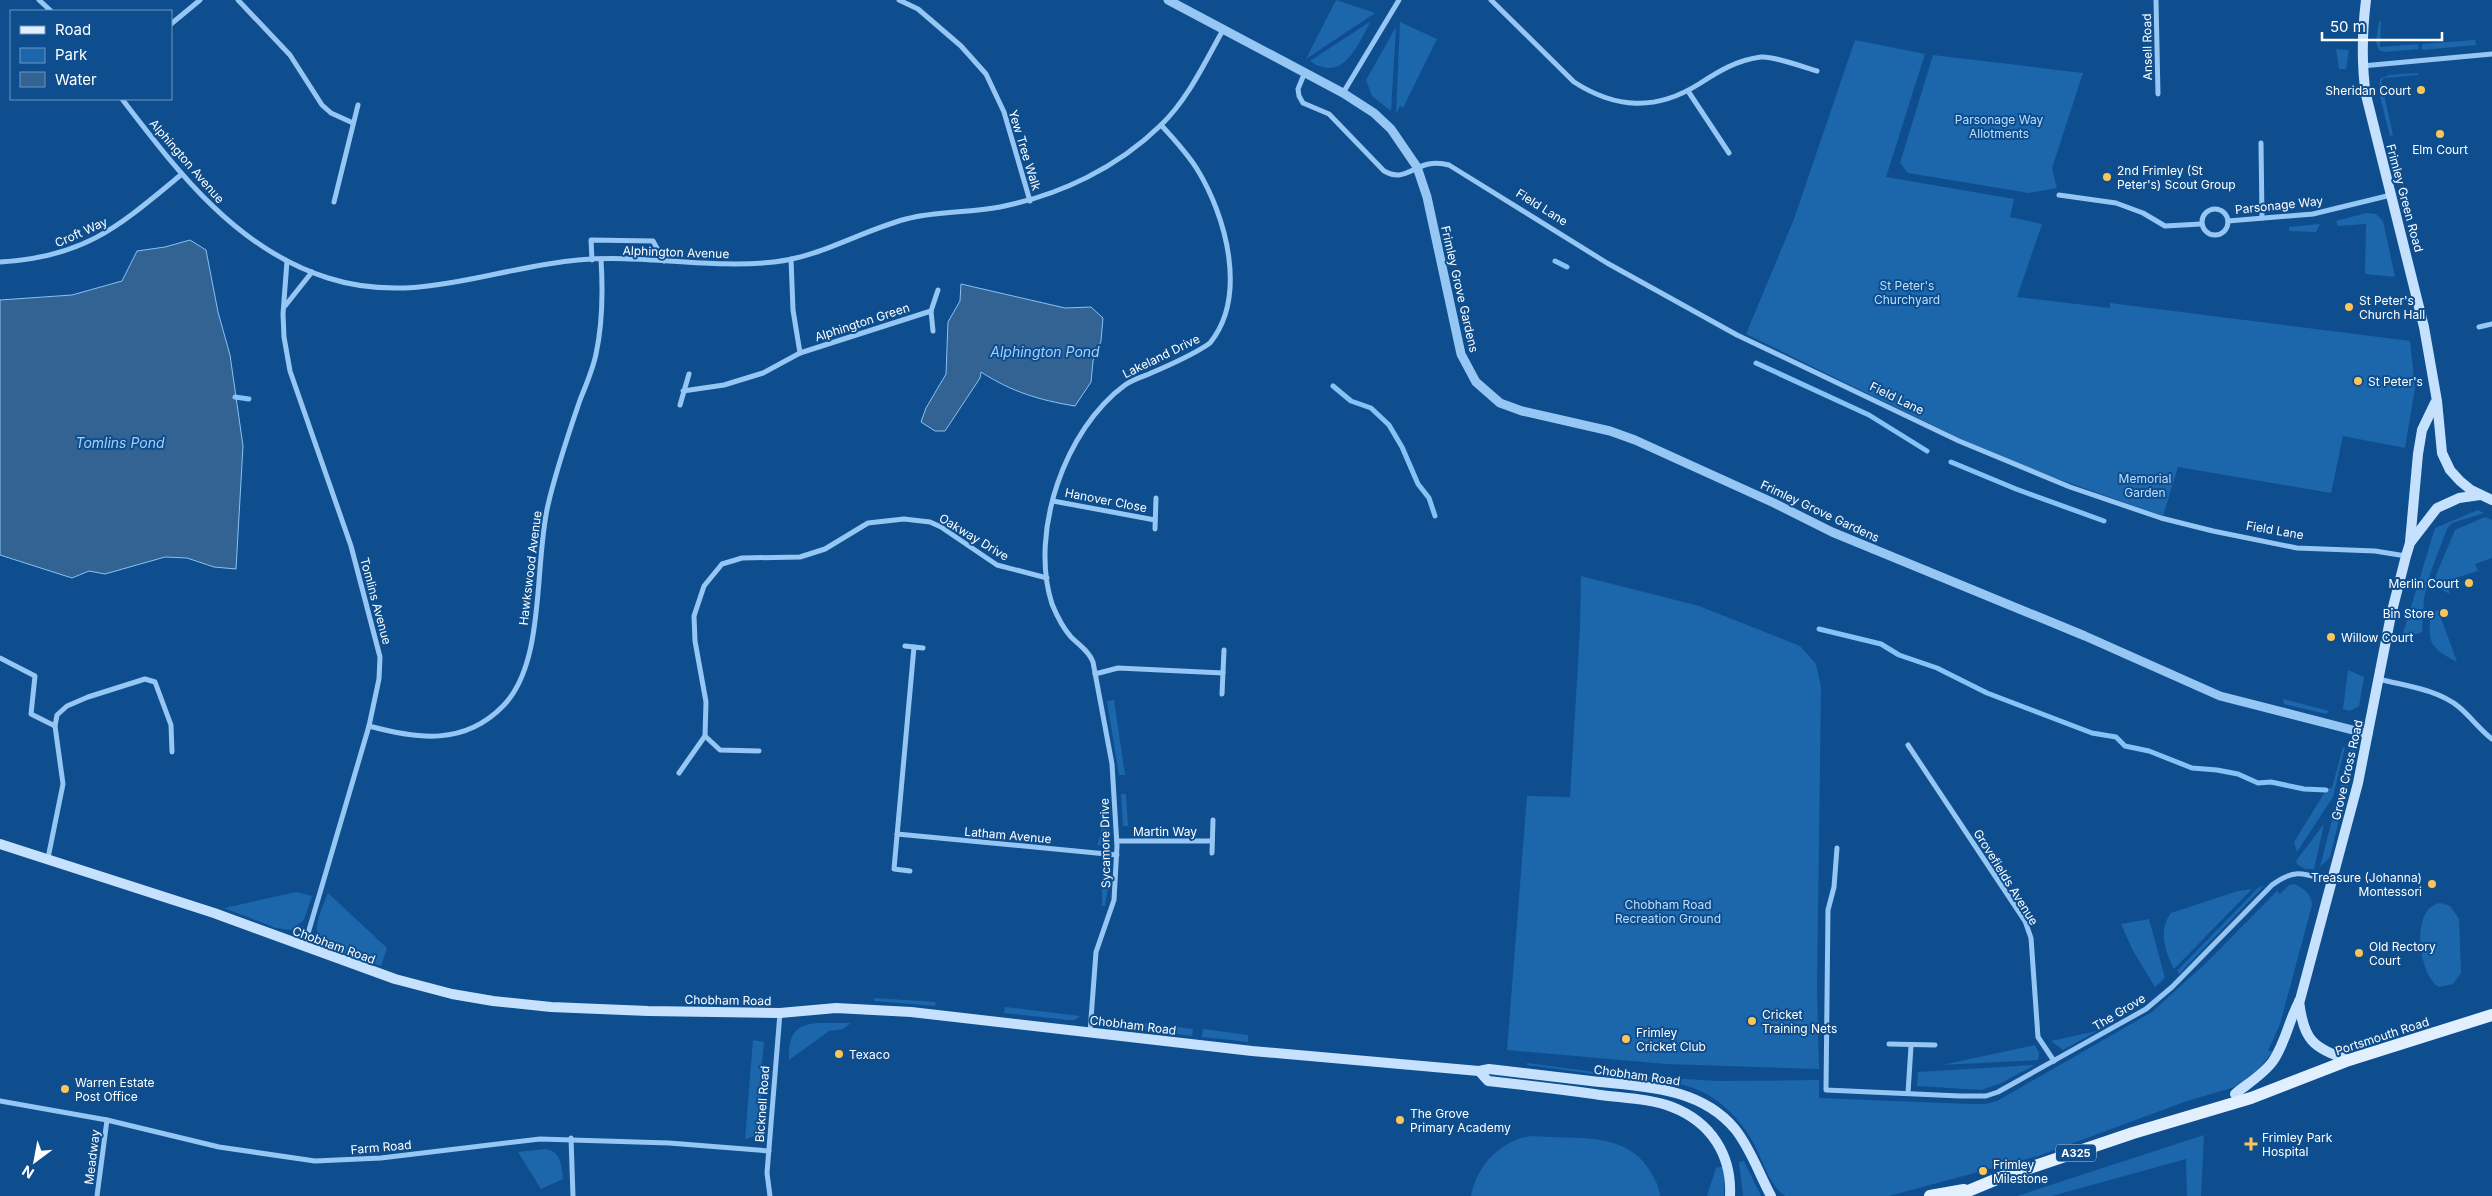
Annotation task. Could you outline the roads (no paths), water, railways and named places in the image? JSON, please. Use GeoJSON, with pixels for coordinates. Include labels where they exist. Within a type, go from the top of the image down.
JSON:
{"type":"FeatureCollection","features":[{"type":"Feature","properties":{"kind":"main road","name":"Frimley Green Road"},"geometry":{"type":"LineString","coordinates":[[2366,0],[2362,66],[2371,118],[2420,308],[2436,401],[2441,449],[2447,466],[2464,486],[2492,500]]}},
{"type":"Feature","properties":{"kind":"main road","name":"Grove Cross Road"},"geometry":{"type":"LineString","coordinates":[[2234,1094],[2273,1062],[2299,1001],[2358,783],[2410,543],[2416,470],[2422,430],[2436,401]]}},
{"type":"Feature","properties":{"kind":"main road","name":"Grove Cross Road"},"geometry":{"type":"LineString","coordinates":[[2410,543],[2431,514],[2442,505],[2459,498],[2480,495]]}},
{"type":"Feature","properties":{"kind":"main road","name":"Chobham Road"},"geometry":{"type":"LineString","coordinates":[[0,844],[214,913],[407,983],[493,1001],[566,1008],[780,1013],[818,1008],[943,1015],[1252,1051],[1478,1071],[1489,1069],[1637,1086],[1690,1097],[1708,1106],[1734,1129],[1744,1141],[1771,1196]]}},
{"type":"Feature","properties":{"kind":"main road","name":"Grove Cross Road"},"geometry":{"type":"LineString","coordinates":[[2299,1001],[2302,1024],[2311,1042],[2329,1053],[2349,1060]]}},
{"type":"Feature","properties":{"kind":"main road","name":"Portsmouth Road"},"geometry":{"type":"LineString","coordinates":[[1930,1196],[1972,1188],[2180,1118],[2202,1114],[2273,1090],[2280,1085],[2349,1060],[2492,1015]]}},
{"type":"Feature","properties":{"kind":"main road","name":"Chobham Road"},"geometry":{"type":"LineString","coordinates":[[1478,1071],[1488,1081],[1671,1106],[1685,1113],[1706,1129],[1723,1152],[1727,1161],[1730,1196]]}},
{"type":"Feature","properties":{"kind":"main road","name":"Portsmouth Road"},"geometry":{"type":"LineString","coordinates":[[2180,1118],[2200,1106],[2234,1094],[2273,1083],[2280,1085]]}},
{"type":"Feature","properties":{"kind":"main road","name":"Portsmouth Road"},"geometry":{"type":"LineString","coordinates":[[1956,1196],[1972,1188]]}},
{"type":"Feature","properties":{"kind":"street"},"geometry":{"type":"LineString","coordinates":[[39,0],[50,10]]}},
{"type":"Feature","properties":{"kind":"street"},"geometry":{"type":"LineString","coordinates":[[172,23],[200,0]]}},
{"type":"Feature","properties":{"kind":"street"},"geometry":{"type":"LineString","coordinates":[[238,0],[261,22],[290,56],[330,113],[353,123]]}},
{"type":"Feature","properties":{"kind":"street","name":"Yew Tree Walk"},"geometry":{"type":"LineString","coordinates":[[899,0],[918,9],[961,46],[986,74],[1004,112],[1030,201]]}},
{"type":"Feature","properties":{"kind":"street"},"geometry":{"type":"LineString","coordinates":[[1168,0],[1305,72],[1374,113],[1388,126],[1409,152],[1417,167]]}},
{"type":"Feature","properties":{"kind":"street"},"geometry":{"type":"LineString","coordinates":[[1343,93],[1399,0]]}},
{"type":"Feature","properties":{"kind":"street"},"geometry":{"type":"LineString","coordinates":[[1491,0],[1574,82],[1587,91],[1617,102],[1643,104],[1672,98],[1726,66],[1764,57],[1817,70]]}},
{"type":"Feature","properties":{"kind":"street","name":"Ansell Road"},"geometry":{"type":"LineString","coordinates":[[2156,0],[2158,94]]}},
{"type":"Feature","properties":{"kind":"street","name":"Alphington Avenue"},"geometry":{"type":"LineString","coordinates":[[123,100],[182,174],[226,221],[246,237],[287,261],[312,272],[352,284],[388,289],[416,289],[517,268],[602,259],[740,264],[791,259],[823,250],[911,218],[994,208],[1030,201],[1063,190],[1092,176],[1161,125],[1185,94],[1223,30]]}},
{"type":"Feature","properties":{"kind":"street"},"geometry":{"type":"LineString","coordinates":[[2362,66],[2492,54]]}},
{"type":"Feature","properties":{"kind":"street","name":"Field Lane"},"geometry":{"type":"LineString","coordinates":[[1305,72],[1298,89],[1303,103],[1329,114],[1384,171],[1393,176],[1402,176],[1430,162],[1449,165],[1607,263],[1737,335],[1959,441],[2070,487],[2161,518],[2297,548],[2374,551],[2406,556]]}},
{"type":"Feature","properties":{"kind":"street"},"geometry":{"type":"LineString","coordinates":[[1688,90],[1730,153]]}},
{"type":"Feature","properties":{"kind":"street"},"geometry":{"type":"LineString","coordinates":[[334,202],[358,104]]}},
{"type":"Feature","properties":{"kind":"street","name":"Lakeland Drive"},"geometry":{"type":"LineString","coordinates":[[1088,652],[1062,626],[1052,602],[1047,578],[1047,535],[1053,501],[1068,456],[1101,406],[1127,383],[1210,343],[1219,332],[1228,303],[1230,269],[1220,221],[1197,169],[1161,125]]}},
{"type":"Feature","properties":{"kind":"street"},"geometry":{"type":"LineString","coordinates":[[2261,142],[2262,218]]}},
{"type":"Feature","properties":{"kind":"street","name":"Frimley Grove Gardens"},"geometry":{"type":"LineString","coordinates":[[1417,167],[1427,198],[1460,354],[1476,382],[1500,403],[1522,411],[1610,431],[1635,440],[1774,503],[1832,532],[2085,636],[2220,696],[2368,734]]}},
{"type":"Feature","properties":{"kind":"street","name":"Croft Way"},"geometry":{"type":"LineString","coordinates":[[0,262],[43,258],[97,238],[126,220],[182,174]]}},
{"type":"Feature","properties":{"kind":"street"},"geometry":{"type":"LineString","coordinates":[[2060,195],[2116,203],[2143,213],[2165,226],[2201,224]]}},
{"type":"Feature","properties":{"kind":"street","name":"Parsonage Way"},"geometry":{"type":"LineString","coordinates":[[2228,221],[2313,214],[2391,195]]}},
{"type":"Feature","properties":{"kind":"street","name":"Parsonage Way"},"geometry":{"type":"LineString","coordinates":[[2211,210],[2220,210],[2228,221],[2226,230],[2218,235],[2209,235],[2201,224],[2204,215],[2211,210]]}},
{"type":"Feature","properties":{"kind":"street"},"geometry":{"type":"LineString","coordinates":[[592,260],[591,240],[653,241],[664,261]]}},
{"type":"Feature","properties":{"kind":"street","name":"Hawkswood Avenue"},"geometry":{"type":"LineString","coordinates":[[369,726],[416,737],[435,738],[455,734],[488,718],[503,706],[514,692],[522,677],[531,646],[540,552],[548,506],[567,438],[596,356],[602,325],[602,259]]}},
{"type":"Feature","properties":{"kind":"street","name":"Alphington Green"},"geometry":{"type":"LineString","coordinates":[[791,259],[793,310],[800,353]]}},
{"type":"Feature","properties":{"kind":"street","name":"Tomlins Avenue"},"geometry":{"type":"LineString","coordinates":[[287,261],[284,337],[294,385],[351,546],[380,657],[379,680],[369,726],[304,947]]}},
{"type":"Feature","properties":{"kind":"street"},"geometry":{"type":"LineString","coordinates":[[285,306],[312,272]]}},
{"type":"Feature","properties":{"kind":"street"},"geometry":{"type":"LineString","coordinates":[[932,331],[931,311],[938,290]]}},
{"type":"Feature","properties":{"kind":"street","name":"Alphington Green"},"geometry":{"type":"LineString","coordinates":[[683,391],[724,385],[763,373],[800,353],[931,311]]}},
{"type":"Feature","properties":{"kind":"street"},"geometry":{"type":"LineString","coordinates":[[2479,327],[2492,324]]}},
{"type":"Feature","properties":{"kind":"street"},"geometry":{"type":"LineString","coordinates":[[680,404],[689,374]]}},
{"type":"Feature","properties":{"kind":"street","name":"Hanover Close"},"geometry":{"type":"LineString","coordinates":[[1155,529],[1156,498]]}},
{"type":"Feature","properties":{"kind":"street","name":"Hanover Close"},"geometry":{"type":"LineString","coordinates":[[1053,501],[1155,520]]}},
{"type":"Feature","properties":{"kind":"street","name":"Oakway Drive"},"geometry":{"type":"LineString","coordinates":[[705,736],[706,702],[695,641],[694,616],[704,586],[722,564],[742,558],[800,558],[825,550],[868,523],[904,519],[930,522],[941,527],[997,565],[1047,578]]}},
{"type":"Feature","properties":{"kind":"street"},"geometry":{"type":"LineString","coordinates":[[905,646],[923,648]]}},
{"type":"Feature","properties":{"kind":"street"},"geometry":{"type":"LineString","coordinates":[[910,871],[894,870],[914,647]]}},
{"type":"Feature","properties":{"kind":"street"},"geometry":{"type":"LineString","coordinates":[[1222,694],[1224,650]]}},
{"type":"Feature","properties":{"kind":"street","name":"Sycamore Drive"},"geometry":{"type":"LineString","coordinates":[[1088,652],[1096,674],[1112,764],[1117,840],[1114,900],[1096,952],[1090,1032]]}},
{"type":"Feature","properties":{"kind":"street"},"geometry":{"type":"LineString","coordinates":[[0,658],[34,676],[31,714],[55,726]]}},
{"type":"Feature","properties":{"kind":"street"},"geometry":{"type":"LineString","coordinates":[[1096,674],[1118,668],[1223,673]]}},
{"type":"Feature","properties":{"kind":"street"},"geometry":{"type":"LineString","coordinates":[[48,858],[63,784],[55,726],[58,715],[67,706],[88,697],[145,679],[155,682],[164,699],[171,725],[172,752]]}},
{"type":"Feature","properties":{"kind":"street"},"geometry":{"type":"LineString","coordinates":[[2379,679],[2442,696],[2460,707],[2474,725],[2492,739]]}},
{"type":"Feature","properties":{"kind":"street"},"geometry":{"type":"LineString","coordinates":[[679,773],[705,736],[720,750],[759,751]]}},
{"type":"Feature","properties":{"kind":"street","name":"Grovefields Avenue"},"geometry":{"type":"LineString","coordinates":[[1908,745],[2024,922],[2031,938],[2038,1037],[2054,1061]]}},
{"type":"Feature","properties":{"kind":"street","name":"Martin Way"},"geometry":{"type":"LineString","coordinates":[[1212,853],[1213,820]]}},
{"type":"Feature","properties":{"kind":"street","name":"Latham Avenue"},"geometry":{"type":"LineString","coordinates":[[897,834],[1117,855]]}},
{"type":"Feature","properties":{"kind":"street","name":"Martin Way"},"geometry":{"type":"LineString","coordinates":[[1117,840],[1212,841]]}},
{"type":"Feature","properties":{"kind":"street","name":"The Grove"},"geometry":{"type":"LineString","coordinates":[[1837,848],[1834,887],[1828,910],[1826,1090],[1986,1096],[2020,1081],[2146,1009],[2286,875],[2302,874],[2332,882]]}},
{"type":"Feature","properties":{"kind":"street","name":"Bicknell Road"},"geometry":{"type":"LineString","coordinates":[[770,1196],[767,1173],[780,1013]]}},
{"type":"Feature","properties":{"kind":"street"},"geometry":{"type":"LineString","coordinates":[[1889,1044],[1911,1046],[1935,1045]]}},
{"type":"Feature","properties":{"kind":"street"},"geometry":{"type":"LineString","coordinates":[[1908,1094],[1911,1046]]}},
{"type":"Feature","properties":{"kind":"street","name":"Farm Road"},"geometry":{"type":"LineString","coordinates":[[0,1101],[107,1120],[219,1147],[315,1161],[441,1151],[513,1141],[571,1138],[769,1151]]}},
{"type":"Feature","properties":{"kind":"street","name":"Meadway"},"geometry":{"type":"LineString","coordinates":[[97,1196],[107,1120]]}},
{"type":"Feature","properties":{"kind":"street"},"geometry":{"type":"LineString","coordinates":[[571,1138],[573,1196]]}},
{"type":"Feature","properties":{"kind":"water","name":"Tomlins Pond"},"geometry":{"type":"Polygon","coordinates":[[[190,240],[206,250],[218,312],[230,355],[243,446],[236,569],[214,567],[187,558],[165,557],[105,574],[89,571],[72,578],[0,555],[0,300],[72,295],[122,281],[137,251],[165,247],[190,240]]]}},
{"type":"Feature","properties":{"kind":"water","name":"Alphington Pond"},"geometry":{"type":"Polygon","coordinates":[[[961,284],[1065,308],[1091,307],[1103,318],[1101,341],[1093,361],[1091,382],[1075,406],[1026,394],[1004,385],[981,372],[980,378],[945,431],[935,431],[921,422],[926,408],[946,374],[948,322],[960,301],[961,284]]]}},
{"type":"Feature","properties":{"kind":"waterway"},"geometry":{"type":"LineString","coordinates":[[1555,261],[1567,267]]}},
{"type":"Feature","properties":{"kind":"waterway"},"geometry":{"type":"LineString","coordinates":[[1756,363],[1869,415],[1927,451]]}},
{"type":"Feature","properties":{"kind":"waterway"},"geometry":{"type":"LineString","coordinates":[[1333,386],[1351,401],[1371,408],[1389,425],[1402,447],[1418,484],[1429,498],[1435,516]]}},
{"type":"Feature","properties":{"kind":"waterway"},"geometry":{"type":"LineString","coordinates":[[235,397],[249,399]]}},
{"type":"Feature","properties":{"kind":"waterway"},"geometry":{"type":"LineString","coordinates":[[1951,462],[2016,489],[2104,521]]}},
{"type":"Feature","properties":{"kind":"waterway"},"geometry":{"type":"LineString","coordinates":[[1819,629],[1881,644],[1899,655],[1937,668],[1987,693],[2092,733],[2116,737],[2125,746],[2149,751],[2192,768],[2238,774],[2258,783],[2271,782],[2304,789],[2326,790]]}},
{"type":"Feature","properties":{"kind":"place","name":"Sheridan Court"},"geometry":{"type":"Point","coordinates":[2421,90]}},
{"type":"Feature","properties":{"kind":"place","name":"Elm Court"},"geometry":{"type":"Point","coordinates":[2440,134]}},
{"type":"Feature","properties":{"kind":"place","name":"2nd Frimley (St Peter's) Scout Group"},"geometry":{"type":"Point","coordinates":[2107,177]}},
{"type":"Feature","properties":{"kind":"place","name":"St Peter's Church Hall"},"geometry":{"type":"Point","coordinates":[2349,307]}},
{"type":"Feature","properties":{"kind":"place","name":"St Peter's"},"geometry":{"type":"Point","coordinates":[2358,381]}},
{"type":"Feature","properties":{"kind":"place","name":"Merlin Court"},"geometry":{"type":"Point","coordinates":[2469,583]}},
{"type":"Feature","properties":{"kind":"place","name":"Bin Store"},"geometry":{"type":"Point","coordinates":[2444,613]}},
{"type":"Feature","properties":{"kind":"place","name":"Willow Court"},"geometry":{"type":"Point","coordinates":[2331,637]}},
{"type":"Feature","properties":{"kind":"place","name":"Treasure (Johanna) Montessori"},"geometry":{"type":"Point","coordinates":[2432,884]}},
{"type":"Feature","properties":{"kind":"place","name":"Old Rectory Court"},"geometry":{"type":"Point","coordinates":[2359,953]}},
{"type":"Feature","properties":{"kind":"place","name":"Cricket Training Nets"},"geometry":{"type":"Point","coordinates":[1752,1021]}},
{"type":"Feature","properties":{"kind":"place","name":"Frimley Cricket Club"},"geometry":{"type":"Point","coordinates":[1626,1039]}},
{"type":"Feature","properties":{"kind":"place","name":"Texaco"},"geometry":{"type":"Point","coordinates":[839,1054]}},
{"type":"Feature","properties":{"kind":"place","name":"Warren Estate Post Office"},"geometry":{"type":"Point","coordinates":[65,1089]}},
{"type":"Feature","properties":{"kind":"place","name":"The Grove Primary Academy"},"geometry":{"type":"Point","coordinates":[1400,1120]}},
{"type":"Feature","properties":{"kind":"place","name":"Frimley Park Hospital"},"geometry":{"type":"Point","coordinates":[2251,1144]}},
{"type":"Feature","properties":{"kind":"place","name":"Frimley Milestone"},"geometry":{"type":"Point","coordinates":[1983,1171]}},
{"type":"Feature","properties":{"kind":"park label","name":"Parsonage Way Allotments"},"geometry":{"type":"Point","coordinates":[1999,126]}},
{"type":"Feature","properties":{"kind":"park label","name":"St Peter's Churchyard"},"geometry":{"type":"Point","coordinates":[1907,292]}},
{"type":"Feature","properties":{"kind":"park label","name":"Memorial Garden"},"geometry":{"type":"Point","coordinates":[2145,485]}},
{"type":"Feature","properties":{"kind":"park label","name":"Chobham Road Recreation Ground"},"geometry":{"type":"Point","coordinates":[1668,911]}}]}
